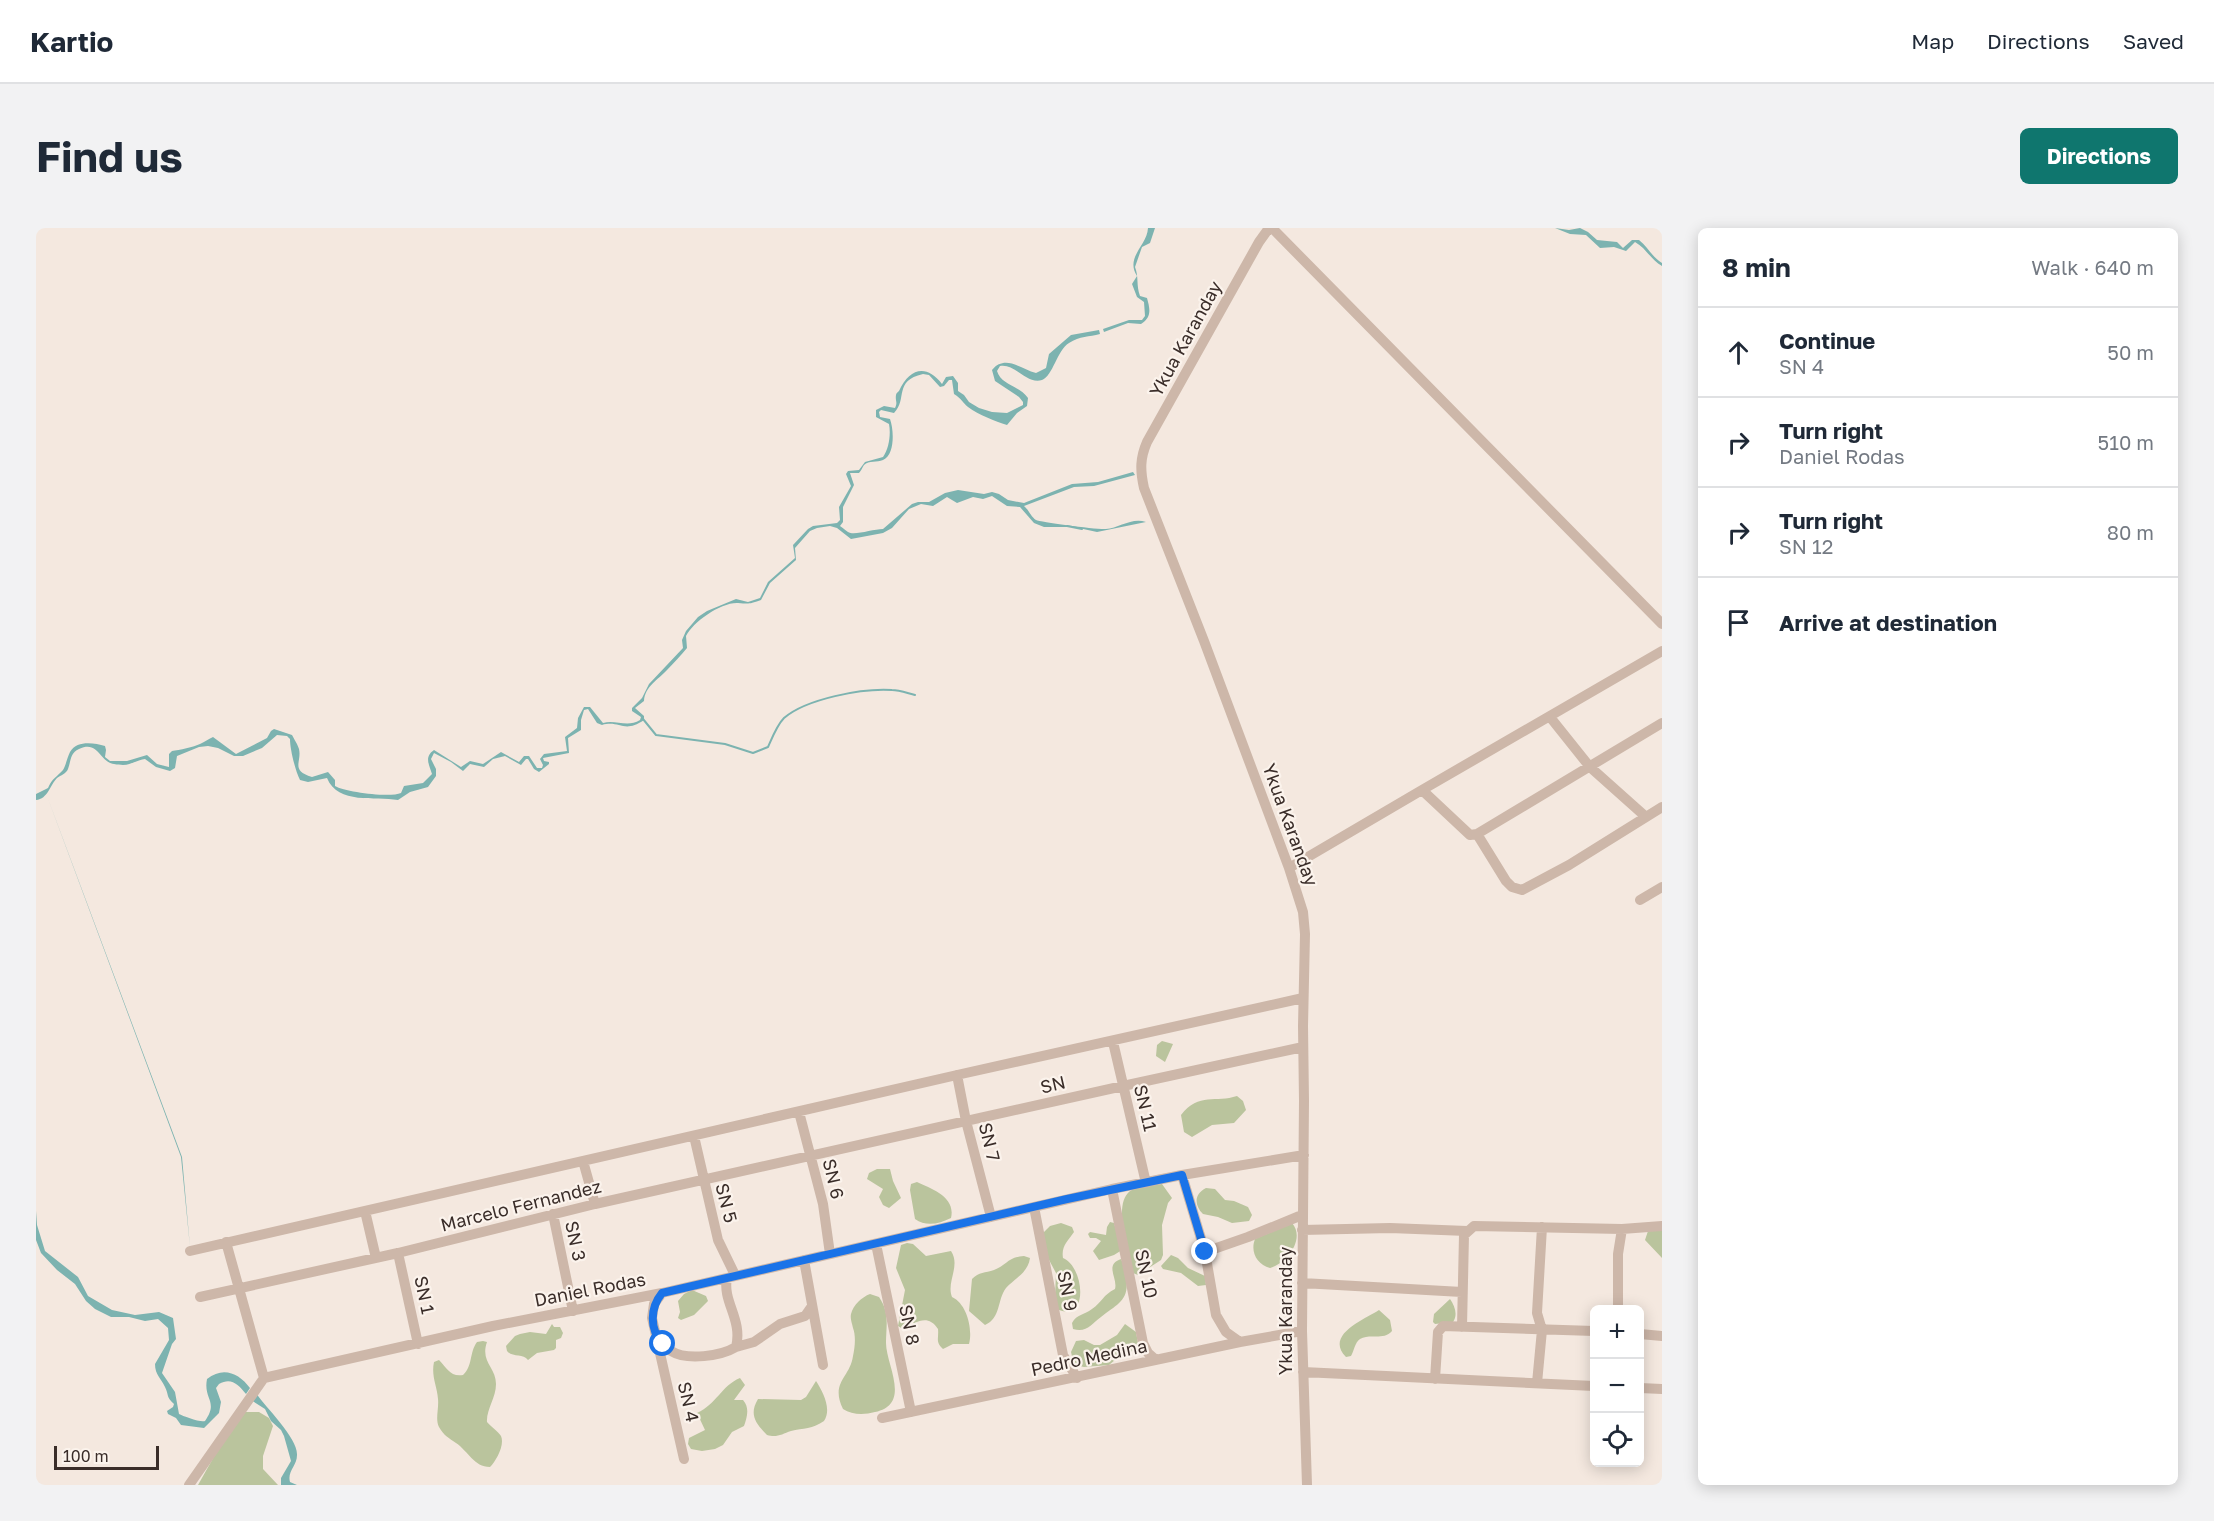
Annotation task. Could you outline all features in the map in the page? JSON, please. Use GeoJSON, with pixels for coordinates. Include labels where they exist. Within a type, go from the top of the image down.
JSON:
{"type":"FeatureCollection","features":[{"type":"Feature","properties":{"kind":"street"},"geometry":{"type":"LineString","coordinates":[[1271,228],[1662,624]]}},
{"type":"Feature","properties":{"kind":"street","name":"Ykua Karanday"},"geometry":{"type":"LineString","coordinates":[[1271,228],[1259,242],[1147,442],[1141,458],[1140,473],[1289,868],[1303,912],[1305,925],[1302,1331],[1307,1485]]}},
{"type":"Feature","properties":{"kind":"street"},"geometry":{"type":"LineString","coordinates":[[1289,868],[1662,651]]}},
{"type":"Feature","properties":{"kind":"street"},"geometry":{"type":"LineString","coordinates":[[1550,717],[1590,767],[1646,817]]}},
{"type":"Feature","properties":{"kind":"street"},"geometry":{"type":"LineString","coordinates":[[1422,790],[1470,835],[1477,834],[1662,723]]}},
{"type":"Feature","properties":{"kind":"street"},"geometry":{"type":"LineString","coordinates":[[1477,834],[1506,881],[1512,887],[1522,890],[1569,865],[1662,807]]}},
{"type":"Feature","properties":{"kind":"street"},"geometry":{"type":"LineString","coordinates":[[1640,900],[1662,887]]}},
{"type":"Feature","properties":{"kind":"street"},"geometry":{"type":"LineString","coordinates":[[190,1251],[1303,998]]}},
{"type":"Feature","properties":{"kind":"street","name":"SN 11"},"geometry":{"type":"LineString","coordinates":[[1113,1042],[1146,1183]]}},
{"type":"Feature","properties":{"kind":"street","name":"SN"},"geometry":{"type":"LineString","coordinates":[[811,1156],[1303,1047]]}},
{"type":"Feature","properties":{"kind":"street","name":"SN 7"},"geometry":{"type":"LineString","coordinates":[[957,1075],[966,1121],[991,1217]]}},
{"type":"Feature","properties":{"kind":"street","name":"SN 6"},"geometry":{"type":"LineString","coordinates":[[800,1112],[824,1212],[830,1254]]}},
{"type":"Feature","properties":{"kind":"street","name":"SN 5"},"geometry":{"type":"LineString","coordinates":[[694,1136],[718,1240],[731,1277],[725,1286],[738,1326],[736,1347]]}},
{"type":"Feature","properties":{"kind":"street","name":"Daniel Rodas"},"geometry":{"type":"LineString","coordinates":[[264,1380],[418,1344],[662,1293],[1112,1189],[1304,1155]]}},
{"type":"Feature","properties":{"kind":"street","name":"Marcelo Fernandez"},"geometry":{"type":"LineString","coordinates":[[200,1297],[811,1156]]}},
{"type":"Feature","properties":{"kind":"street"},"geometry":{"type":"LineString","coordinates":[[583,1161],[595,1204]]}},
{"type":"Feature","properties":{"kind":"street"},"geometry":{"type":"LineString","coordinates":[[1182,1175],[1205,1252],[1216,1315],[1226,1332],[1240,1342]]}},
{"type":"Feature","properties":{"kind":"street","name":"SN 10"},"geometry":{"type":"LineString","coordinates":[[1112,1189],[1143,1343],[1148,1353],[1156,1360]]}},
{"type":"Feature","properties":{"kind":"street","name":"SN 9"},"geometry":{"type":"LineString","coordinates":[[1034,1207],[1063,1355],[1077,1378]]}},
{"type":"Feature","properties":{"kind":"street"},"geometry":{"type":"LineString","coordinates":[[365,1211],[376,1258]]}},
{"type":"Feature","properties":{"kind":"street","name":"SN 3"},"geometry":{"type":"LineString","coordinates":[[553,1214],[573,1311]]}},
{"type":"Feature","properties":{"kind":"street"},"geometry":{"type":"LineString","coordinates":[[1205,1252],[1302,1215]]}},
{"type":"Feature","properties":{"kind":"street"},"geometry":{"type":"LineString","coordinates":[[1462,1327],[1464,1235],[1474,1226],[1622,1229],[1662,1226]]}},
{"type":"Feature","properties":{"kind":"street"},"geometry":{"type":"LineString","coordinates":[[1538,1383],[1542,1330],[1537,1313],[1542,1227]]}},
{"type":"Feature","properties":{"kind":"street"},"geometry":{"type":"LineString","coordinates":[[1302,1230],[1390,1228],[1467,1230]]}},
{"type":"Feature","properties":{"kind":"street"},"geometry":{"type":"LineString","coordinates":[[1618,1305],[1617,1271],[1622,1229]]}},
{"type":"Feature","properties":{"kind":"street"},"geometry":{"type":"LineString","coordinates":[[189,1485],[245,1403],[264,1380],[226,1242]]}},
{"type":"Feature","properties":{"kind":"street","name":"SN 8"},"geometry":{"type":"LineString","coordinates":[[876,1244],[911,1412]]}},
{"type":"Feature","properties":{"kind":"street","name":"SN 1"},"geometry":{"type":"LineString","coordinates":[[398,1253],[418,1344]]}},
{"type":"Feature","properties":{"kind":"street"},"geometry":{"type":"LineString","coordinates":[[804,1260],[823,1365]]}},
{"type":"Feature","properties":{"kind":"street"},"geometry":{"type":"LineString","coordinates":[[1302,1283],[1462,1292]]}},
{"type":"Feature","properties":{"kind":"street"},"geometry":{"type":"LineString","coordinates":[[652,1318],[654,1304],[662,1293]]}},
{"type":"Feature","properties":{"kind":"street"},"geometry":{"type":"LineString","coordinates":[[632,1299],[639,1303],[652,1318]]}},
{"type":"Feature","properties":{"kind":"street"},"geometry":{"type":"LineString","coordinates":[[656,1336],[669,1350],[681,1354],[711,1356],[754,1342],[780,1324],[805,1316],[812,1306]]}},
{"type":"Feature","properties":{"kind":"street"},"geometry":{"type":"LineString","coordinates":[[1529,1329],[1537,1313]]}},
{"type":"Feature","properties":{"kind":"street","name":"SN 4"},"geometry":{"type":"LineString","coordinates":[[652,1318],[684,1459]]}},
{"type":"Feature","properties":{"kind":"street"},"geometry":{"type":"LineString","coordinates":[[1435,1379],[1439,1328],[1443,1326],[1590,1331]]}},
{"type":"Feature","properties":{"kind":"street","name":"Pedro Medina"},"geometry":{"type":"LineString","coordinates":[[882,1418],[1240,1342],[1302,1331]]}},
{"type":"Feature","properties":{"kind":"street"},"geometry":{"type":"LineString","coordinates":[[1644,1334],[1662,1336]]}},
{"type":"Feature","properties":{"kind":"street"},"geometry":{"type":"LineString","coordinates":[[1303,1372],[1590,1386]]}},
{"type":"Feature","properties":{"kind":"street"},"geometry":{"type":"LineString","coordinates":[[1644,1388],[1662,1389]]}},
{"type":"Feature","properties":{"kind":"green space"},"geometry":{"type":"Polygon","coordinates":[[[1162,1041],[1173,1044],[1165,1062],[1156,1056],[1157,1045],[1162,1041]]]}},
{"type":"Feature","properties":{"kind":"green space"},"geometry":{"type":"Polygon","coordinates":[[[1237,1096],[1243,1101],[1246,1110],[1234,1123],[1212,1125],[1192,1137],[1184,1132],[1181,1115],[1194,1103],[1237,1096]]]}},
{"type":"Feature","properties":{"kind":"green space"},"geometry":{"type":"Polygon","coordinates":[[[877,1169],[890,1169],[901,1198],[889,1208],[883,1205],[879,1197],[883,1189],[867,1179],[869,1173],[877,1169]]]}},
{"type":"Feature","properties":{"kind":"green space"},"geometry":{"type":"Polygon","coordinates":[[[917,1182],[936,1191],[946,1199],[952,1211],[951,1218],[933,1224],[915,1219],[910,1190],[911,1184],[917,1182]]]}},
{"type":"Feature","properties":{"kind":"green space"},"geometry":{"type":"Polygon","coordinates":[[[1162,1184],[1172,1198],[1168,1203],[1162,1225],[1163,1255],[1161,1260],[1138,1275],[1133,1273],[1123,1230],[1122,1207],[1130,1191],[1162,1184]]]}},
{"type":"Feature","properties":{"kind":"green space"},"geometry":{"type":"Polygon","coordinates":[[[1206,1188],[1215,1189],[1225,1200],[1248,1207],[1252,1215],[1249,1221],[1232,1223],[1203,1214],[1198,1207],[1197,1196],[1206,1188]]]}},
{"type":"Feature","properties":{"kind":"green space"},"geometry":{"type":"Polygon","coordinates":[[[1110,1222],[1114,1223],[1122,1250],[1099,1260],[1093,1251],[1101,1241],[1090,1238],[1088,1234],[1090,1232],[1106,1235],[1110,1222]]]}},
{"type":"Feature","properties":{"kind":"green space"},"geometry":{"type":"Polygon","coordinates":[[[1061,1223],[1072,1227],[1074,1232],[1064,1247],[1063,1258],[1076,1272],[1080,1293],[1075,1309],[1067,1312],[1057,1309],[1056,1273],[1048,1258],[1041,1235],[1050,1226],[1061,1223]]]}},
{"type":"Feature","properties":{"kind":"green space"},"geometry":{"type":"Polygon","coordinates":[[[1292,1223],[1297,1236],[1288,1256],[1270,1268],[1261,1264],[1254,1253],[1255,1239],[1292,1223]]]}},
{"type":"Feature","properties":{"kind":"green space"},"geometry":{"type":"Polygon","coordinates":[[[1662,1226],[1662,1258],[1645,1240],[1649,1228],[1662,1226]]]}},
{"type":"Feature","properties":{"kind":"green space"},"geometry":{"type":"Polygon","coordinates":[[[913,1244],[926,1256],[951,1251],[955,1262],[951,1286],[952,1297],[962,1305],[968,1318],[969,1344],[953,1344],[943,1349],[938,1342],[938,1329],[930,1321],[917,1322],[903,1329],[898,1326],[905,1290],[896,1268],[901,1245],[913,1244]]]}},
{"type":"Feature","properties":{"kind":"green space"},"geometry":{"type":"Polygon","coordinates":[[[1171,1255],[1178,1258],[1188,1268],[1205,1276],[1206,1285],[1198,1286],[1181,1273],[1163,1269],[1161,1266],[1171,1255]]]}},
{"type":"Feature","properties":{"kind":"green space"},"geometry":{"type":"Polygon","coordinates":[[[1024,1256],[1030,1258],[1027,1268],[1006,1288],[994,1318],[985,1325],[969,1311],[972,1279],[1014,1258],[1024,1256]]]}},
{"type":"Feature","properties":{"kind":"green space"},"geometry":{"type":"Polygon","coordinates":[[[1121,1259],[1127,1285],[1124,1297],[1088,1327],[1082,1330],[1073,1329],[1072,1323],[1076,1318],[1092,1309],[1115,1289],[1112,1268],[1121,1259]]]}},
{"type":"Feature","properties":{"kind":"green space"},"geometry":{"type":"Polygon","coordinates":[[[692,1290],[706,1296],[708,1301],[694,1315],[681,1320],[678,1318],[680,1312],[678,1301],[692,1290]]]}},
{"type":"Feature","properties":{"kind":"green space"},"geometry":{"type":"Polygon","coordinates":[[[870,1294],[879,1297],[885,1309],[887,1352],[895,1392],[886,1408],[858,1414],[843,1409],[839,1392],[854,1349],[855,1334],[851,1314],[858,1302],[870,1294]]]}},
{"type":"Feature","properties":{"kind":"green space"},"geometry":{"type":"Polygon","coordinates":[[[1450,1299],[1455,1310],[1453,1322],[1435,1324],[1434,1314],[1450,1299]]]}},
{"type":"Feature","properties":{"kind":"green space"},"geometry":{"type":"Polygon","coordinates":[[[1379,1310],[1390,1320],[1392,1331],[1385,1336],[1364,1337],[1358,1340],[1351,1356],[1346,1357],[1340,1342],[1343,1335],[1357,1323],[1379,1310]]]}},
{"type":"Feature","properties":{"kind":"green space"},"geometry":{"type":"Polygon","coordinates":[[[552,1324],[554,1327],[560,1327],[563,1333],[561,1338],[556,1340],[554,1350],[537,1353],[528,1360],[507,1351],[506,1346],[515,1336],[530,1332],[546,1334],[552,1324]]]}},
{"type":"Feature","properties":{"kind":"green space"},"geometry":{"type":"Polygon","coordinates":[[[1125,1324],[1136,1332],[1138,1343],[1133,1351],[1121,1355],[1109,1365],[1084,1367],[1074,1365],[1071,1352],[1076,1341],[1084,1340],[1100,1345],[1117,1335],[1125,1324]]]}},
{"type":"Feature","properties":{"kind":"green space"},"geometry":{"type":"Polygon","coordinates":[[[477,1342],[487,1342],[485,1355],[494,1373],[496,1384],[487,1422],[500,1434],[502,1440],[499,1453],[490,1467],[475,1462],[439,1427],[438,1399],[433,1372],[434,1362],[439,1360],[452,1373],[463,1375],[468,1368],[477,1342]]]}},
{"type":"Feature","properties":{"kind":"green space"},"geometry":{"type":"Polygon","coordinates":[[[740,1378],[745,1385],[734,1400],[743,1400],[747,1406],[744,1426],[732,1432],[723,1445],[715,1449],[702,1451],[691,1449],[688,1444],[689,1438],[705,1430],[697,1413],[740,1378]]]}},
{"type":"Feature","properties":{"kind":"green space"},"geometry":{"type":"Polygon","coordinates":[[[816,1381],[827,1406],[824,1421],[812,1427],[774,1436],[767,1435],[759,1426],[754,1414],[758,1399],[801,1400],[806,1397],[816,1381]]]}},
{"type":"Feature","properties":{"kind":"green space"},"geometry":{"type":"Polygon","coordinates":[[[245,1412],[259,1412],[269,1418],[273,1426],[263,1456],[263,1469],[278,1485],[198,1485],[216,1453],[245,1412]]]}},
{"type":"Feature","properties":{"kind":"water"},"geometry":{"type":"Polygon","coordinates":[[[1148,228],[1155,228],[1150,243],[1142,247],[1135,267],[1137,274],[1140,296],[1147,298],[1149,316],[1141,324],[1128,323],[1104,332],[1103,329],[1129,320],[1142,320],[1145,316],[1144,302],[1137,297],[1132,284],[1137,276],[1134,269],[1135,257],[1148,228]]]}},
{"type":"Feature","properties":{"kind":"water"},"geometry":{"type":"Polygon","coordinates":[[[1555,228],[1569,230],[1580,228],[1597,240],[1617,242],[1623,248],[1632,240],[1639,240],[1662,263],[1662,266],[1635,242],[1626,251],[1614,247],[1600,248],[1586,235],[1570,234],[1555,228]]]}},
{"type":"Feature","properties":{"kind":"water"},"geometry":{"type":"Polygon","coordinates":[[[1099,330],[1100,334],[1077,339],[1065,346],[1049,374],[1042,380],[1031,380],[1011,368],[1000,366],[997,371],[999,376],[1028,398],[1027,406],[1017,413],[1007,425],[968,407],[954,394],[952,380],[940,387],[929,375],[923,374],[908,381],[894,413],[881,410],[879,412],[880,417],[890,419],[893,435],[890,453],[883,460],[866,463],[859,473],[850,473],[854,485],[843,507],[843,522],[840,526],[851,533],[883,529],[912,504],[929,502],[945,493],[958,490],[984,494],[992,492],[1008,500],[1024,503],[1072,484],[1098,482],[1133,472],[1135,475],[1094,486],[1074,487],[1024,506],[1036,520],[1070,526],[1106,529],[1136,521],[1146,522],[1097,532],[1074,527],[1044,527],[1034,523],[1020,507],[1007,506],[992,496],[983,499],[973,497],[957,503],[947,497],[933,506],[921,504],[909,509],[892,528],[883,533],[851,539],[837,528],[830,526],[817,528],[810,531],[795,548],[796,560],[770,583],[761,600],[750,603],[731,604],[716,609],[695,625],[686,636],[687,648],[649,687],[644,701],[635,708],[644,716],[644,720],[632,726],[602,725],[597,723],[588,709],[584,710],[581,730],[568,738],[569,753],[543,758],[549,764],[539,772],[534,769],[528,759],[521,765],[505,756],[493,759],[484,767],[470,764],[463,771],[434,753],[431,759],[436,769],[436,776],[428,787],[410,792],[398,800],[358,798],[348,796],[332,787],[327,778],[308,782],[300,780],[293,760],[290,739],[287,736],[277,735],[262,748],[243,756],[234,756],[218,748],[199,747],[177,756],[175,768],[170,771],[156,767],[145,759],[127,765],[114,764],[105,760],[95,749],[86,747],[74,753],[66,772],[57,778],[43,797],[36,800],[36,794],[48,788],[63,770],[73,748],[81,744],[91,743],[105,746],[105,757],[110,761],[127,761],[147,755],[157,764],[169,767],[169,754],[172,751],[197,745],[213,737],[236,754],[267,738],[274,729],[292,735],[299,749],[298,765],[301,772],[312,777],[328,772],[335,780],[335,786],[357,792],[378,795],[395,794],[401,793],[404,786],[423,783],[432,774],[428,758],[434,750],[461,767],[470,761],[483,764],[501,752],[519,762],[524,756],[529,756],[537,768],[542,768],[540,759],[544,754],[567,751],[565,737],[577,728],[578,718],[584,707],[590,707],[603,723],[630,723],[640,720],[641,717],[632,711],[632,708],[642,698],[649,684],[683,648],[682,640],[686,631],[698,617],[736,599],[748,602],[760,598],[768,582],[795,558],[793,545],[808,529],[813,526],[837,523],[840,520],[839,507],[851,486],[846,474],[848,471],[859,470],[865,462],[883,457],[887,450],[890,437],[889,424],[876,417],[876,410],[884,406],[895,408],[896,394],[913,374],[918,371],[930,373],[942,384],[946,377],[953,376],[958,383],[958,391],[969,402],[992,412],[1007,413],[1023,405],[1023,402],[995,381],[992,370],[997,365],[1013,364],[1036,373],[1046,368],[1049,354],[1071,335],[1099,330]]]}},
{"type":"Feature","properties":{"kind":"water"},"geometry":{"type":"Polygon","coordinates":[[[47,796],[182,1157],[190,1247],[181,1157],[47,796]]]}},
{"type":"Feature","properties":{"kind":"water"},"geometry":{"type":"Polygon","coordinates":[[[36,1211],[37,1225],[45,1251],[78,1277],[88,1296],[112,1310],[135,1315],[159,1312],[173,1318],[176,1339],[162,1373],[175,1392],[179,1414],[205,1421],[211,1409],[206,1386],[207,1379],[219,1373],[230,1373],[241,1378],[250,1388],[246,1394],[231,1381],[219,1384],[216,1388],[221,1402],[219,1413],[204,1428],[181,1425],[176,1418],[168,1414],[167,1411],[174,1404],[157,1374],[155,1364],[169,1340],[168,1328],[158,1319],[145,1321],[129,1317],[111,1317],[95,1309],[86,1301],[75,1284],[41,1253],[36,1240],[36,1211]]]}},
{"type":"Feature","properties":{"kind":"water"},"geometry":{"type":"Polygon","coordinates":[[[256,1393],[287,1432],[296,1448],[297,1459],[289,1478],[290,1482],[297,1485],[281,1485],[281,1478],[291,1461],[281,1430],[271,1421],[265,1409],[251,1400],[256,1393]]]}},
{"type":"Feature","properties":{"kind":"waterway"},"geometry":{"type":"LineString","coordinates":[[1067,526],[1082,529]]}},
{"type":"Feature","properties":{"kind":"waterway"},"geometry":{"type":"LineString","coordinates":[[643,719],[656,735],[725,744],[753,753],[768,747],[784,718],[806,705],[835,696],[866,691],[897,690],[915,695]]}},
{"type":"Feature","properties":{"kind":"route"},"geometry":{"type":"LineString","coordinates":[[663,1344],[656,1336],[652,1318],[654,1304],[662,1293],[1067,1199],[1182,1175],[1205,1252]]}}]}
